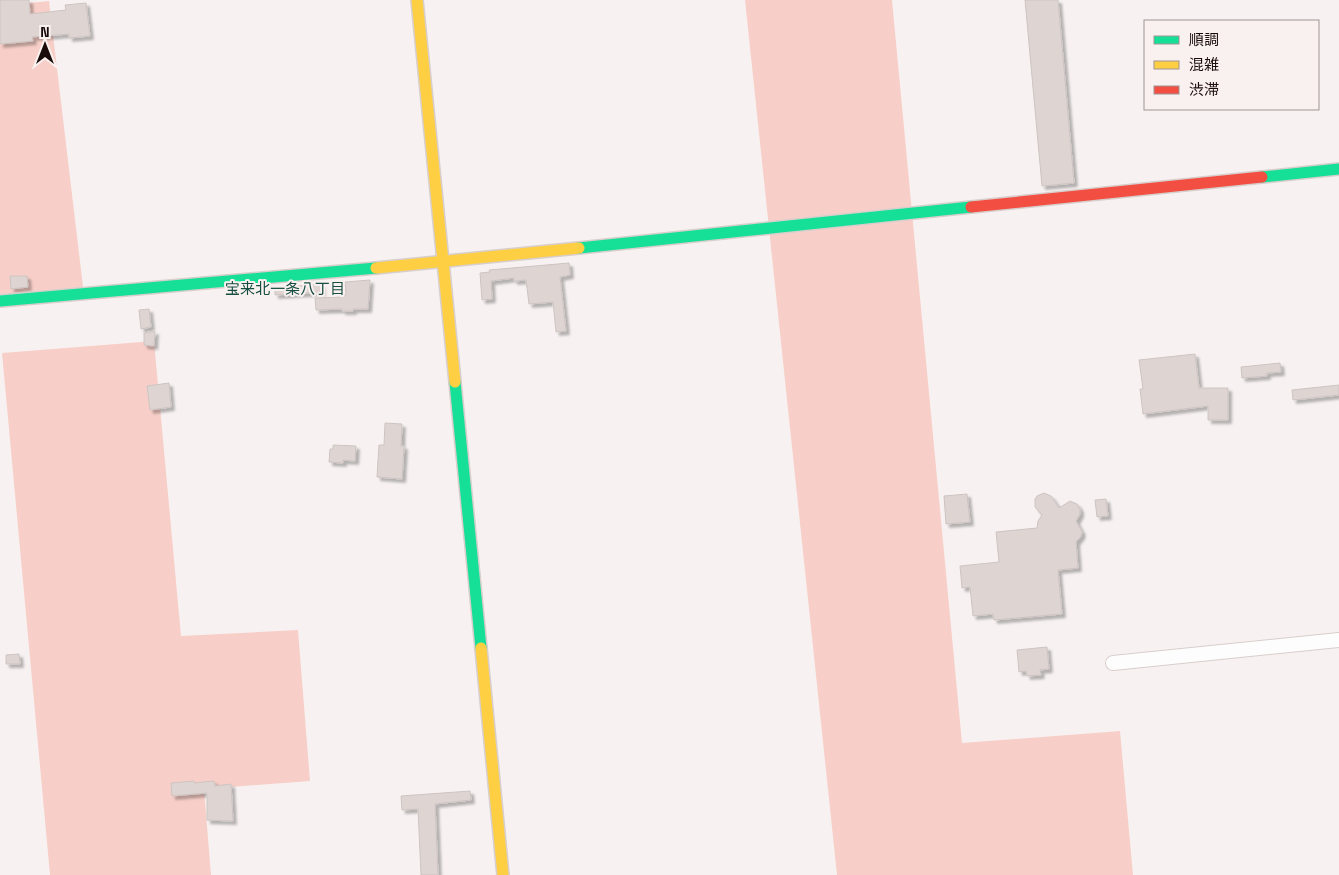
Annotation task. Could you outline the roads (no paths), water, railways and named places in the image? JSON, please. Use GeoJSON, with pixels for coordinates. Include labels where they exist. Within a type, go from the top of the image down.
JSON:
{"type":"FeatureCollection","features":[{"type":"Feature","properties":{"kind":"street"},"geometry":{"type":"LineString","coordinates":[[417,0],[503,875]]}},
{"type":"Feature","properties":{"kind":"street"},"geometry":{"type":"LineString","coordinates":[[0,301],[443,262],[1339,169]]}},
{"type":"Feature","properties":{"kind":"street"},"geometry":{"type":"LineString","coordinates":[[1113,662],[1339,640]]}},
{"type":"Feature","properties":{"kind":"district","name":"宝来北一条八丁目"},"geometry":{"type":"Point","coordinates":[285,289]}}]}
